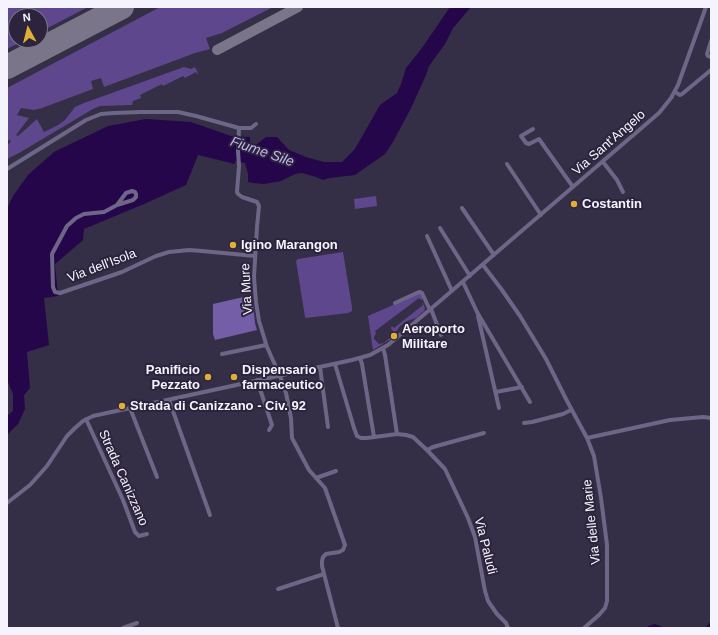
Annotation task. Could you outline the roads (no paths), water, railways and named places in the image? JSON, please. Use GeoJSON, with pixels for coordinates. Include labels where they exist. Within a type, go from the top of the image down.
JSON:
{"type":"FeatureCollection","features":[{"type":"Feature","properties":{"kind":"street","name":"Via Sant'Angelo"},"geometry":{"type":"LineString","coordinates":[[483,265],[654,118],[666,105],[675,92],[706,7]]}},
{"type":"Feature","properties":{"kind":"street"},"geometry":{"type":"LineString","coordinates":[[711,41],[707,52],[708,56],[711,57]]}},
{"type":"Feature","properties":{"kind":"street"},"geometry":{"type":"LineString","coordinates":[[675,92],[680,95],[682,94],[711,70]]}},
{"type":"Feature","properties":{"kind":"street"},"geometry":{"type":"LineString","coordinates":[[7,169],[86,120],[101,114],[178,112],[239,128],[251,128],[256,124]]}},
{"type":"Feature","properties":{"kind":"street","name":"Via Mure"},"geometry":{"type":"LineString","coordinates":[[239,128],[237,193],[242,197],[256,201],[259,206],[254,277],[260,327],[286,393],[291,418],[292,438],[309,470],[327,490],[345,545],[341,551],[328,554],[323,557],[322,563],[324,574]]}},
{"type":"Feature","properties":{"kind":"street"},"geometry":{"type":"LineString","coordinates":[[533,129],[521,136],[526,143],[529,144],[539,139],[573,188]]}},
{"type":"Feature","properties":{"kind":"street"},"geometry":{"type":"LineString","coordinates":[[603,162],[617,180],[623,192]]}},
{"type":"Feature","properties":{"kind":"street"},"geometry":{"type":"LineString","coordinates":[[507,164],[541,215]]}},
{"type":"Feature","properties":{"kind":"street","name":"Via dell'Isola"},"geometry":{"type":"LineString","coordinates":[[117,205],[126,193],[132,191],[135,192],[136,197],[132,200],[117,205],[104,212],[84,214],[76,218],[67,226],[52,254],[53,286],[55,292],[60,293],[122,272],[156,256],[169,252],[189,250],[255,256]]}},
{"type":"Feature","properties":{"kind":"street"},"geometry":{"type":"LineString","coordinates":[[462,208],[494,255]]}},
{"type":"Feature","properties":{"kind":"street"},"geometry":{"type":"LineString","coordinates":[[440,228],[470,276]]}},
{"type":"Feature","properties":{"kind":"street"},"geometry":{"type":"LineString","coordinates":[[427,236],[452,291]]}},
{"type":"Feature","properties":{"kind":"street","name":"Strada Canizzano"},"geometry":{"type":"LineString","coordinates":[[7,503],[30,485],[47,466],[67,436],[86,419],[96,415],[335,364],[370,355],[394,340],[483,265]]}},
{"type":"Feature","properties":{"kind":"street","name":"Via delle Marie"},"geometry":{"type":"LineString","coordinates":[[483,265],[534,337],[587,438],[594,456],[607,545],[607,601],[605,608],[600,615],[584,628]]}},
{"type":"Feature","properties":{"kind":"street"},"geometry":{"type":"LineString","coordinates":[[462,282],[477,312],[530,402]]}},
{"type":"Feature","properties":{"kind":"street"},"geometry":{"type":"LineString","coordinates":[[395,303],[420,292],[422,293],[429,308],[431,309],[442,335]]}},
{"type":"Feature","properties":{"kind":"street"},"geometry":{"type":"LineString","coordinates":[[477,312],[499,408]]}},
{"type":"Feature","properties":{"kind":"street"},"geometry":{"type":"LineString","coordinates":[[222,354],[266,345]]}},
{"type":"Feature","properties":{"kind":"street"},"geometry":{"type":"LineString","coordinates":[[383,348],[398,434]]}},
{"type":"Feature","properties":{"kind":"street"},"geometry":{"type":"LineString","coordinates":[[360,358],[374,437]]}},
{"type":"Feature","properties":{"kind":"street","name":"Via Paludi"},"geometry":{"type":"LineString","coordinates":[[335,364],[356,434],[361,438],[398,434],[413,437],[445,469],[466,512],[475,537],[488,601],[497,614],[506,623],[508,628]]}},
{"type":"Feature","properties":{"kind":"street"},"geometry":{"type":"LineString","coordinates":[[320,367],[328,427]]}},
{"type":"Feature","properties":{"kind":"street"},"geometry":{"type":"LineString","coordinates":[[257,380],[272,425],[269,430]]}},
{"type":"Feature","properties":{"kind":"street"},"geometry":{"type":"LineString","coordinates":[[496,392],[522,387]]}},
{"type":"Feature","properties":{"kind":"street"},"geometry":{"type":"LineString","coordinates":[[169,400],[210,515]]}},
{"type":"Feature","properties":{"kind":"street"},"geometry":{"type":"LineString","coordinates":[[130,408],[157,477]]}},
{"type":"Feature","properties":{"kind":"street"},"geometry":{"type":"LineString","coordinates":[[524,423],[563,414],[571,410]]}},
{"type":"Feature","properties":{"kind":"street"},"geometry":{"type":"LineString","coordinates":[[587,438],[670,420],[704,417],[711,418]]}},
{"type":"Feature","properties":{"kind":"street","name":"Strada Canizzano"},"geometry":{"type":"LineString","coordinates":[[86,419],[123,500],[134,532],[140,536],[148,534]]}},
{"type":"Feature","properties":{"kind":"street"},"geometry":{"type":"LineString","coordinates":[[427,450],[484,433]]}},
{"type":"Feature","properties":{"kind":"street"},"geometry":{"type":"LineString","coordinates":[[316,478],[336,471]]}},
{"type":"Feature","properties":{"kind":"street"},"geometry":{"type":"LineString","coordinates":[[278,590],[324,574],[338,628]]}},
{"type":"Feature","properties":{"kind":"street"},"geometry":{"type":"LineString","coordinates":[[124,628],[137,623]]}},
{"type":"Feature","properties":{"kind":"water","name":"Fiume Sile"},"geometry":{"type":"Polygon","coordinates":[[[450,7],[471,7],[453,28],[445,44],[429,66],[411,108],[385,154],[355,175],[323,180],[302,173],[295,174],[281,181],[264,184],[253,183],[248,182],[248,174],[245,163],[235,161],[235,164],[198,155],[186,185],[84,229],[83,240],[55,264],[58,296],[44,298],[49,345],[27,352],[30,388],[24,395],[25,409],[18,424],[7,435],[7,416],[13,411],[13,394],[7,380],[7,209],[13,196],[28,175],[54,152],[108,126],[146,119],[191,122],[231,136],[250,137],[250,144],[257,144],[266,137],[277,137],[289,150],[306,157],[324,162],[342,162],[355,149],[380,105],[397,93],[406,68],[422,48],[450,7]]]}},
{"type":"Feature","properties":{"kind":"waterway"},"geometry":{"type":"LineString","coordinates":[[708,628],[711,624]]}},
{"type":"Feature","properties":{"kind":"waterway"},"geometry":{"type":"LineString","coordinates":[[649,628],[655,626],[660,628]]}},
{"type":"Feature","properties":{"kind":"place","name":"Costantin"},"geometry":{"type":"Point","coordinates":[574,204]}},
{"type":"Feature","properties":{"kind":"place","name":"Igino Marangon"},"geometry":{"type":"Point","coordinates":[233,245]}},
{"type":"Feature","properties":{"kind":"place","name":"Aeroporto Militare"},"geometry":{"type":"Point","coordinates":[394,336]}},
{"type":"Feature","properties":{"kind":"place","name":"Panificio Pezzato"},"geometry":{"type":"Point","coordinates":[208,377]}},
{"type":"Feature","properties":{"kind":"place","name":"Dispensario farmaceutico"},"geometry":{"type":"Point","coordinates":[234,377]}},
{"type":"Feature","properties":{"kind":"place","name":"Strada di Canizzano - Civ. 92"},"geometry":{"type":"Point","coordinates":[122,406]}}]}
